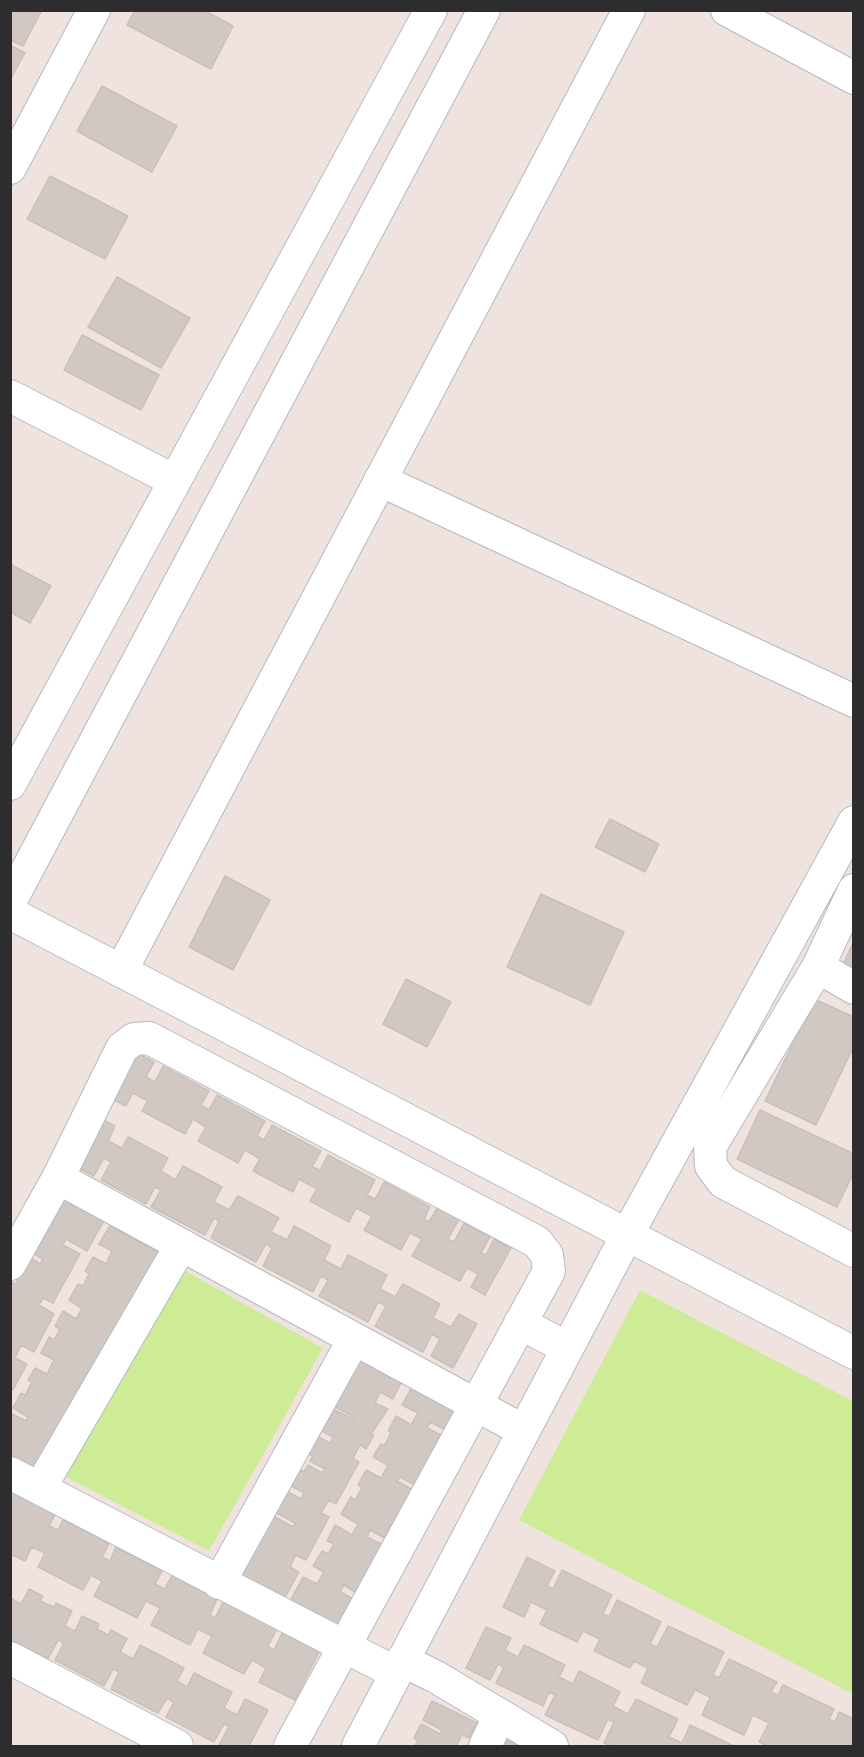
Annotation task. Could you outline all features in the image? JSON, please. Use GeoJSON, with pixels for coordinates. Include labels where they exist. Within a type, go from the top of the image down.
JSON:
{"type":"FeatureCollection","features":[{"type":"Feature","properties":{"kind":"street"},"geometry":{"type":"LineString","coordinates":[[10,168],[94,10]]}},
{"type":"Feature","properties":{"kind":"street"},"geometry":{"type":"LineString","coordinates":[[10,784],[432,10]]}},
{"type":"Feature","properties":{"kind":"street"},"geometry":{"type":"LineString","coordinates":[[10,902],[484,10]]}},
{"type":"Feature","properties":{"kind":"street"},"geometry":{"type":"LineString","coordinates":[[121,971],[629,10]]}},
{"type":"Feature","properties":{"kind":"street"},"geometry":{"type":"LineString","coordinates":[[727,10],[854,78]]}},
{"type":"Feature","properties":{"kind":"street"},"geometry":{"type":"LineString","coordinates":[[10,396],[175,481]]}},
{"type":"Feature","properties":{"kind":"street"},"geometry":{"type":"LineString","coordinates":[[380,480],[854,701]]}},
{"type":"Feature","properties":{"kind":"street"},"geometry":{"type":"LineString","coordinates":[[358,1746],[627,1235],[854,822]]}},
{"type":"Feature","properties":{"kind":"street"},"geometry":{"type":"LineString","coordinates":[[854,890],[818,967],[710,1147],[711,1167],[723,1182],[854,1251]]}},
{"type":"Feature","properties":{"kind":"street"},"geometry":{"type":"LineString","coordinates":[[10,914],[854,1353]]}},
{"type":"Feature","properties":{"kind":"street"},"geometry":{"type":"LineString","coordinates":[[818,967],[854,988]]}},
{"type":"Feature","properties":{"kind":"street"},"geometry":{"type":"LineString","coordinates":[[10,1264],[58,1178],[122,1048],[134,1039],[160,991]]}},
{"type":"Feature","properties":{"kind":"street"},"geometry":{"type":"LineString","coordinates":[[134,1039],[149,1038],[537,1242],[547,1256],[549,1271],[290,1746]]}},
{"type":"Feature","properties":{"kind":"street"},"geometry":{"type":"LineString","coordinates":[[58,1178],[180,1247],[476,1403],[524,1431]]}},
{"type":"Feature","properties":{"kind":"street"},"geometry":{"type":"LineString","coordinates":[[40,1488],[180,1247]]}},
{"type":"Feature","properties":{"kind":"street"},"geometry":{"type":"LineString","coordinates":[[520,1323],[567,1348]]}},
{"type":"Feature","properties":{"kind":"street"},"geometry":{"type":"LineString","coordinates":[[219,1583],[354,1339]]}},
{"type":"Feature","properties":{"kind":"street"},"geometry":{"type":"LineString","coordinates":[[10,1473],[343,1648],[399,1666],[500,1715],[552,1746]]}},
{"type":"Feature","properties":{"kind":"street"},"geometry":{"type":"LineString","coordinates":[[10,1658],[177,1746]]}},
{"type":"Feature","properties":{"kind":"street"},"geometry":{"type":"LineString","coordinates":[[484,1746],[500,1715]]}},
{"type":"Feature","properties":{"kind":"green space"},"geometry":{"type":"Polygon","coordinates":[[[182,1269],[323,1348],[209,1551],[66,1477],[182,1269]]]}},
{"type":"Feature","properties":{"kind":"green space"},"geometry":{"type":"Polygon","coordinates":[[[640,1290],[853,1401],[853,1694],[519,1520],[640,1290]]]}},
{"type":"Feature","properties":{"kind":"building"},"geometry":{"type":"Polygon","coordinates":[[[10,10],[42,10],[23,46],[10,40],[10,10]]]}},
{"type":"Feature","properties":{"kind":"building"},"geometry":{"type":"Polygon","coordinates":[[[135,10],[203,10],[233,26],[211,69],[127,25],[135,10]]]}},
{"type":"Feature","properties":{"kind":"building"},"geometry":{"type":"Polygon","coordinates":[[[10,45],[25,53],[10,80],[10,45]]]}},
{"type":"Feature","properties":{"kind":"building"},"geometry":{"type":"Polygon","coordinates":[[[102,86],[177,126],[152,172],[77,131],[102,86]]]}},
{"type":"Feature","properties":{"kind":"building"},"geometry":{"type":"Polygon","coordinates":[[[50,176],[128,216],[105,259],[27,219],[50,176]]]}},
{"type":"Feature","properties":{"kind":"building"},"geometry":{"type":"Polygon","coordinates":[[[117,277],[190,318],[161,368],[88,327],[117,277]]]}},
{"type":"Feature","properties":{"kind":"building"},"geometry":{"type":"Polygon","coordinates":[[[82,335],[159,375],[141,410],[64,370],[82,335]]]}},
{"type":"Feature","properties":{"kind":"building"},"geometry":{"type":"Polygon","coordinates":[[[10,564],[51,586],[30,623],[10,612],[10,564]]]}},
{"type":"Feature","properties":{"kind":"building"},"geometry":{"type":"Polygon","coordinates":[[[610,819],[659,844],[645,872],[595,847],[610,819]]]}},
{"type":"Feature","properties":{"kind":"building"},"geometry":{"type":"Polygon","coordinates":[[[225,876],[270,900],[233,970],[189,947],[225,876]]]}},
{"type":"Feature","properties":{"kind":"building"},"geometry":{"type":"Polygon","coordinates":[[[541,894],[624,932],[590,1005],[507,967],[541,894]]]}},
{"type":"Feature","properties":{"kind":"building"},"geometry":{"type":"Polygon","coordinates":[[[854,941],[854,971],[842,966],[854,941]]]}},
{"type":"Feature","properties":{"kind":"building"},"geometry":{"type":"Polygon","coordinates":[[[406,979],[451,1002],[427,1047],[383,1024],[406,979]]]}},
{"type":"Feature","properties":{"kind":"building"},"geometry":{"type":"Polygon","coordinates":[[[814,999],[854,1017],[854,1046],[816,1125],[765,1101],[814,999]]]}},
{"type":"Feature","properties":{"kind":"building"},"geometry":{"type":"Polygon","coordinates":[[[133,1051],[154,1062],[146,1077],[155,1082],[163,1066],[209,1091],[201,1105],[209,1110],[217,1095],[265,1121],[257,1136],[264,1140],[272,1125],[321,1151],[312,1167],[320,1170],[328,1155],[375,1180],[367,1195],[375,1199],[384,1182],[430,1207],[424,1219],[429,1222],[439,1205],[461,1216],[448,1239],[454,1242],[464,1223],[490,1237],[481,1253],[486,1255],[494,1239],[511,1248],[485,1295],[471,1287],[478,1274],[467,1268],[460,1281],[412,1256],[422,1239],[410,1233],[401,1250],[364,1230],[372,1216],[356,1208],[349,1222],[310,1201],[317,1189],[299,1179],[293,1192],[253,1171],[260,1159],[245,1150],[238,1163],[198,1141],[206,1127],[193,1119],[185,1134],[142,1111],[148,1101],[133,1093],[126,1106],[108,1097],[133,1051]]]}},
{"type":"Feature","properties":{"kind":"building"},"geometry":{"type":"Polygon","coordinates":[[[760,1110],[854,1154],[854,1172],[837,1207],[737,1159],[760,1110]]]}},
{"type":"Feature","properties":{"kind":"building"},"geometry":{"type":"Polygon","coordinates":[[[99,1118],[115,1126],[108,1141],[122,1148],[128,1137],[168,1158],[161,1171],[175,1180],[183,1166],[222,1187],[214,1202],[229,1210],[238,1196],[279,1218],[271,1232],[287,1240],[294,1226],[331,1246],[324,1260],[341,1269],[348,1255],[387,1275],[380,1289],[395,1297],[403,1284],[440,1304],[433,1318],[451,1327],[459,1314],[477,1324],[453,1368],[431,1356],[440,1339],[432,1334],[423,1352],[375,1326],[386,1306],[378,1302],[368,1322],[319,1296],[328,1280],[321,1276],[313,1292],[263,1266],[272,1248],[266,1244],[256,1262],[211,1238],[219,1221],[214,1218],[205,1235],[151,1207],[161,1190],[155,1187],[146,1204],[101,1180],[111,1162],[104,1158],[94,1176],[73,1165],[99,1118]]]}},
{"type":"Feature","properties":{"kind":"building"},"geometry":{"type":"Polygon","coordinates":[[[55,1190],[106,1217],[87,1251],[66,1239],[63,1245],[80,1254],[53,1303],[43,1298],[39,1305],[54,1314],[34,1352],[21,1345],[15,1358],[27,1364],[13,1390],[10,1389],[10,1317],[14,1312],[10,1310],[10,1281],[16,1284],[18,1281],[12,1277],[29,1257],[40,1264],[43,1259],[31,1252],[55,1190]]]}},
{"type":"Feature","properties":{"kind":"building"},"geometry":{"type":"Polygon","coordinates":[[[110,1226],[162,1254],[39,1478],[10,1462],[10,1413],[26,1421],[28,1417],[13,1408],[21,1393],[25,1395],[32,1382],[28,1380],[35,1368],[47,1374],[54,1360],[41,1353],[49,1337],[54,1340],[60,1329],[55,1326],[63,1311],[76,1319],[82,1308],[69,1300],[78,1284],[83,1286],[89,1274],[85,1271],[93,1257],[106,1264],[112,1251],[99,1244],[110,1226]]]}},
{"type":"Feature","properties":{"kind":"building"},"geometry":{"type":"Polygon","coordinates":[[[354,1350],[404,1377],[393,1399],[380,1392],[375,1403],[388,1409],[371,1434],[374,1435],[366,1449],[360,1445],[353,1458],[359,1462],[336,1504],[329,1500],[321,1513],[329,1517],[306,1560],[296,1555],[290,1567],[299,1572],[284,1599],[233,1572],[266,1512],[293,1527],[295,1523],[268,1508],[279,1487],[301,1499],[304,1493],[290,1485],[299,1469],[304,1472],[308,1465],[322,1473],[325,1469],[310,1461],[313,1456],[300,1450],[309,1432],[330,1443],[333,1437],[320,1430],[327,1417],[330,1419],[335,1410],[353,1419],[354,1417],[326,1402],[354,1350]]]}},
{"type":"Feature","properties":{"kind":"building"},"geometry":{"type":"Polygon","coordinates":[[[413,1385],[459,1402],[444,1429],[430,1422],[427,1428],[445,1437],[417,1486],[400,1477],[397,1481],[415,1491],[388,1540],[370,1530],[367,1537],[385,1546],[358,1594],[344,1585],[340,1592],[355,1600],[337,1632],[288,1605],[303,1577],[317,1584],[324,1572],[313,1566],[322,1551],[328,1554],[334,1544],[327,1541],[335,1525],[352,1535],[358,1524],[341,1514],[351,1497],[355,1500],[362,1488],[358,1485],[366,1470],[381,1478],[388,1465],[373,1457],[381,1444],[384,1446],[391,1433],[388,1431],[396,1416],[411,1425],[418,1413],[402,1405],[413,1385]]]}},
{"type":"Feature","properties":{"kind":"building"},"geometry":{"type":"Polygon","coordinates":[[[10,1487],[57,1511],[49,1526],[58,1530],[63,1520],[109,1544],[102,1557],[110,1561],[116,1547],[162,1571],[155,1584],[165,1589],[172,1575],[217,1599],[210,1615],[215,1618],[226,1597],[279,1625],[268,1646],[274,1650],[285,1627],[322,1646],[295,1700],[259,1682],[266,1668],[252,1660],[244,1674],[203,1653],[212,1636],[198,1629],[190,1645],[151,1625],[160,1608],[146,1601],[137,1618],[94,1596],[102,1581],[91,1575],[83,1590],[38,1567],[45,1553],[32,1547],[25,1561],[10,1554],[10,1487]]]}},
{"type":"Feature","properties":{"kind":"building"},"geometry":{"type":"Polygon","coordinates":[[[527,1557],[555,1571],[547,1586],[553,1589],[562,1570],[612,1595],[603,1614],[609,1617],[617,1600],[661,1622],[650,1644],[657,1647],[668,1626],[724,1652],[713,1675],[719,1678],[729,1659],[777,1682],[771,1692],[778,1695],[783,1685],[834,1709],[829,1719],[835,1722],[839,1712],[854,1719],[854,1746],[768,1746],[759,1742],[769,1723],[753,1715],[744,1735],[702,1715],[710,1697],[695,1690],[687,1705],[641,1683],[648,1668],[634,1661],[630,1668],[594,1651],[600,1639],[583,1631],[577,1642],[540,1624],[547,1610],[531,1602],[524,1617],[503,1607],[527,1557]]]}},
{"type":"Feature","properties":{"kind":"building"},"geometry":{"type":"Polygon","coordinates":[[[29,1589],[43,1596],[40,1601],[54,1607],[56,1603],[72,1611],[65,1626],[75,1631],[82,1616],[99,1624],[97,1629],[108,1635],[111,1630],[127,1639],[120,1652],[133,1659],[140,1645],[184,1668],[177,1681],[187,1687],[194,1673],[232,1692],[224,1708],[237,1715],[245,1699],[268,1710],[249,1746],[219,1745],[229,1726],[224,1724],[214,1742],[166,1717],[174,1702],[167,1698],[158,1713],[111,1689],[119,1672],[113,1669],[104,1686],[55,1660],[64,1643],[58,1640],[48,1659],[10,1640],[10,1598],[21,1604],[29,1589]]]}},
{"type":"Feature","properties":{"kind":"building"},"geometry":{"type":"Polygon","coordinates":[[[486,1627],[511,1638],[505,1650],[518,1657],[524,1645],[565,1665],[559,1677],[573,1684],[579,1671],[620,1692],[613,1706],[628,1714],[636,1699],[678,1719],[669,1737],[682,1743],[690,1725],[734,1746],[611,1746],[604,1743],[614,1722],[608,1719],[598,1740],[545,1715],[555,1695],[549,1692],[543,1706],[496,1683],[504,1667],[498,1664],[490,1680],[466,1668],[486,1627]]]}},
{"type":"Feature","properties":{"kind":"building"},"geometry":{"type":"Polygon","coordinates":[[[432,1701],[477,1723],[469,1738],[462,1735],[456,1746],[415,1746],[418,1741],[414,1738],[421,1724],[440,1734],[442,1730],[423,1720],[432,1701]]]}},
{"type":"Feature","properties":{"kind":"building"},"geometry":{"type":"Polygon","coordinates":[[[504,1739],[520,1746],[495,1746],[504,1739]]]}}]}
